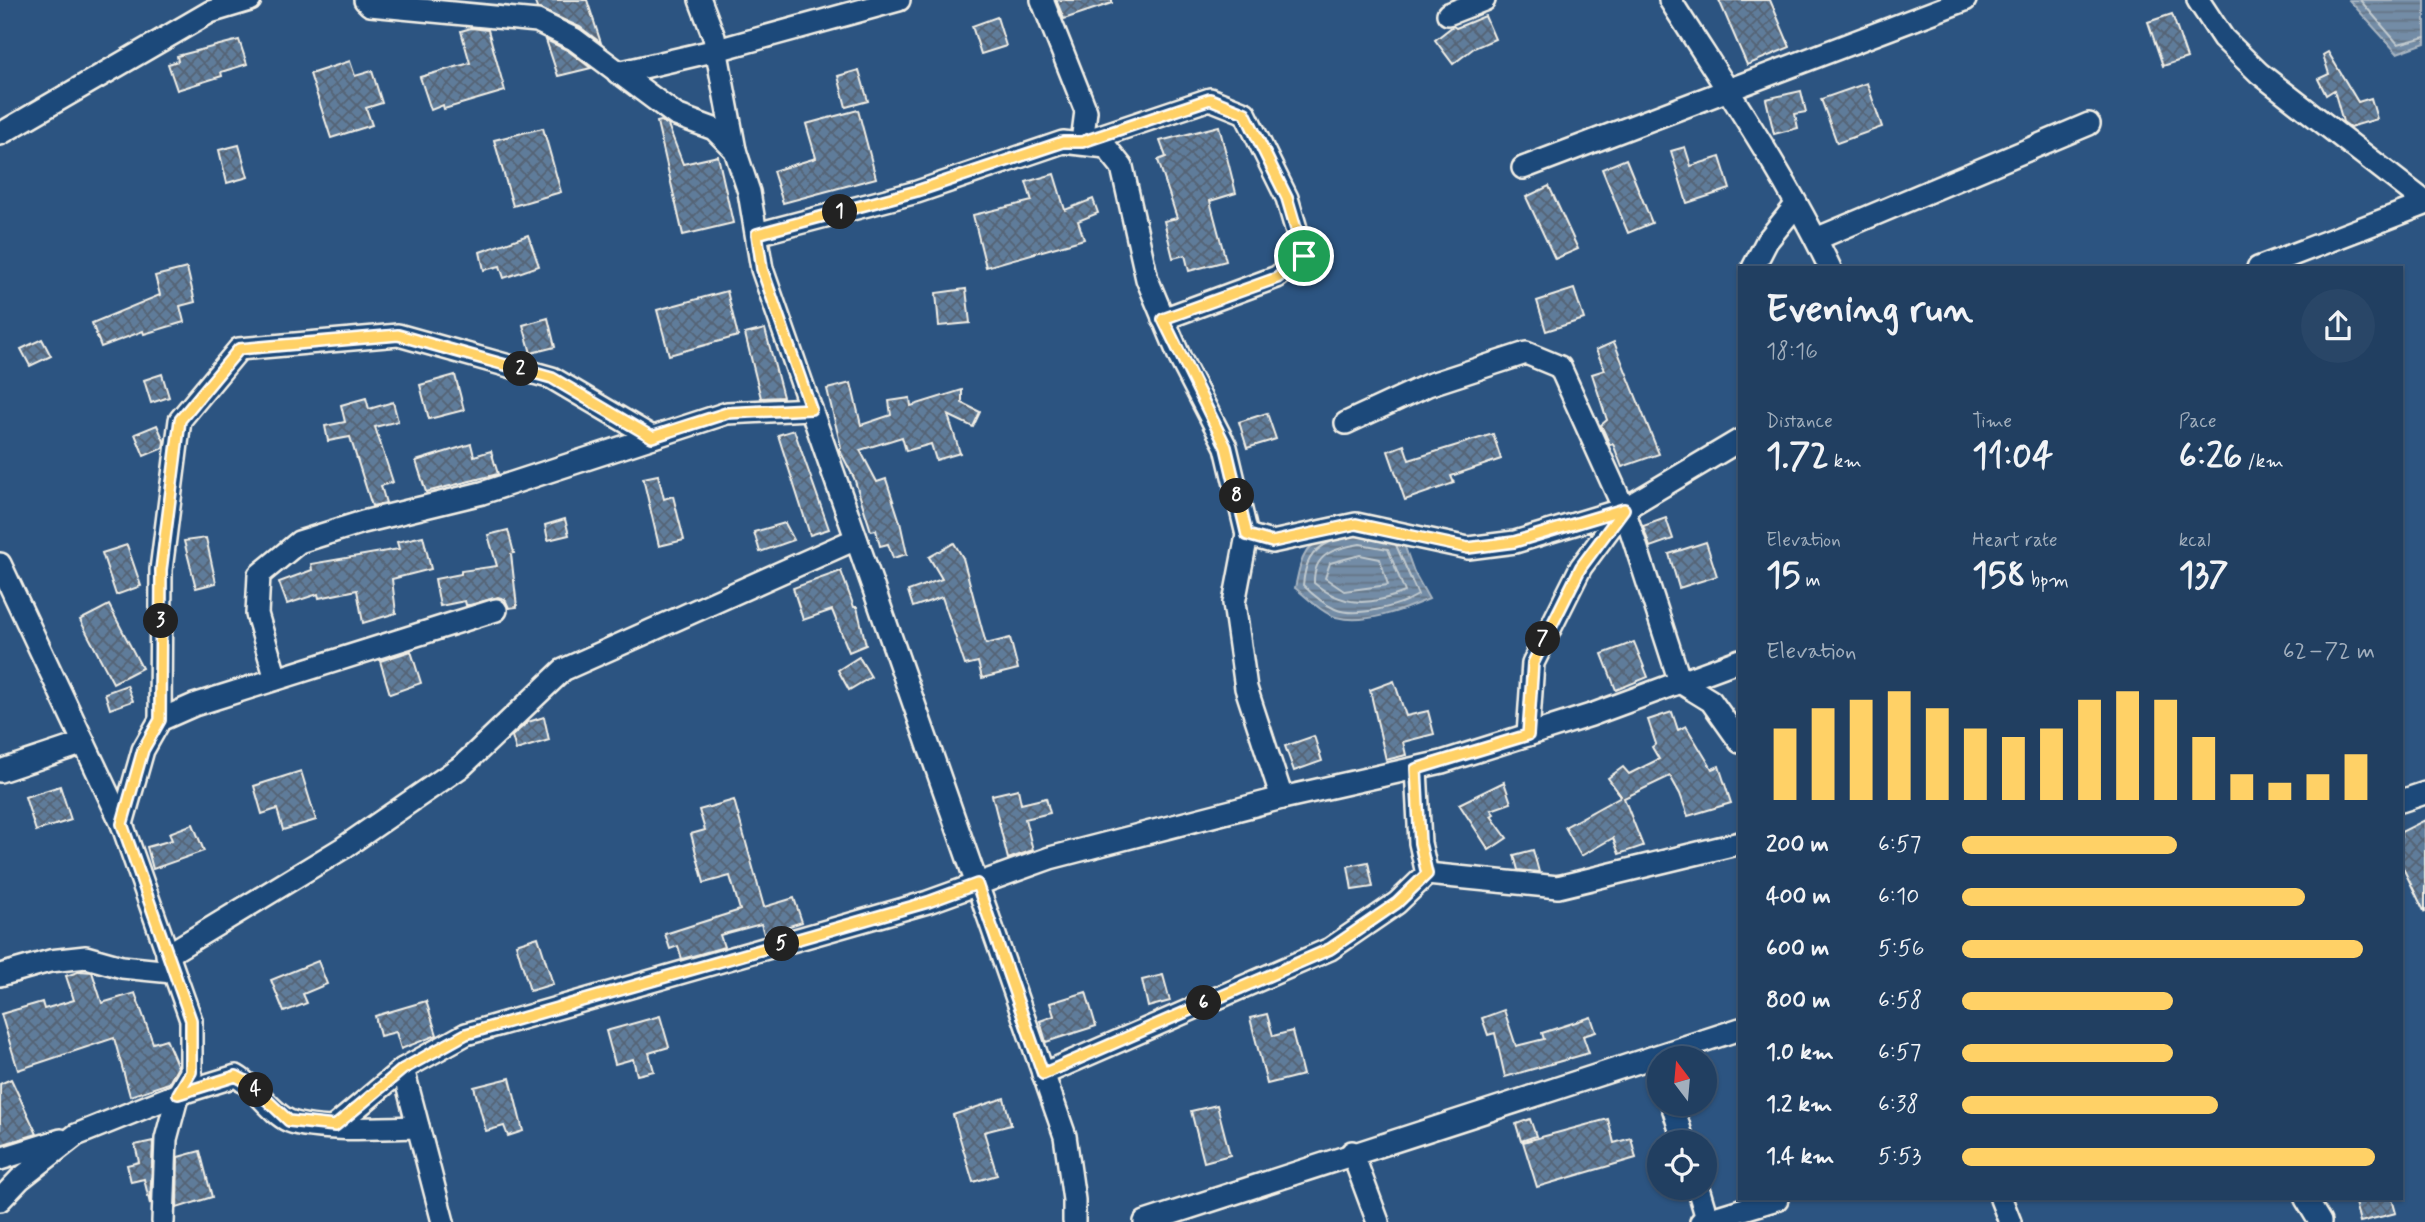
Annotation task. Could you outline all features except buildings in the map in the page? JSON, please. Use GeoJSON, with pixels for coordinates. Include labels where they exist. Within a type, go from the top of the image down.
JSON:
{"type":"FeatureCollection","features":[{"type":"Feature","properties":{"kind":"street"},"geometry":{"type":"LineString","coordinates":[[0,134],[210,12],[250,0]]}},
{"type":"Feature","properties":{"kind":"street"},"geometry":{"type":"LineString","coordinates":[[365,0],[370,5],[537,21],[574,39],[676,115],[714,129],[735,150]]}},
{"type":"Feature","properties":{"kind":"street"},"geometry":{"type":"LineString","coordinates":[[700,0],[717,50],[735,150],[750,192],[762,269],[1065,1136],[1074,1221]]}},
{"type":"Feature","properties":{"kind":"street"},"geometry":{"type":"LineString","coordinates":[[618,73],[717,50],[899,0]]}},
{"type":"Feature","properties":{"kind":"street"},"geometry":{"type":"LineString","coordinates":[[1042,0],[1086,111],[1082,142]]}},
{"type":"Feature","properties":{"kind":"street"},"geometry":{"type":"LineString","coordinates":[[1448,15],[1484,0]]}},
{"type":"Feature","properties":{"kind":"street"},"geometry":{"type":"LineString","coordinates":[[1670,0],[1729,92],[1816,239],[1829,266]]}},
{"type":"Feature","properties":{"kind":"street"},"geometry":{"type":"LineString","coordinates":[[1523,168],[1729,92],[1965,0]]}},
{"type":"Feature","properties":{"kind":"street"},"geometry":{"type":"LineString","coordinates":[[2198,0],[2223,38],[2259,74],[2425,203]]}},
{"type":"Feature","properties":{"kind":"street"},"geometry":{"type":"LineString","coordinates":[[1082,142],[1210,99],[1245,113],[1287,198],[1304,256],[1277,278],[1163,319]]}},
{"type":"Feature","properties":{"kind":"street"},"geometry":{"type":"LineString","coordinates":[[1816,239],[2088,124]]}},
{"type":"Feature","properties":{"kind":"street"},"geometry":{"type":"LineString","coordinates":[[757,234],[917,191],[1063,142],[1082,142],[1106,147],[1122,167],[1147,279],[1163,319],[1226,447],[1247,535],[1234,603],[1246,688],[1282,798]]}},
{"type":"Feature","properties":{"kind":"street"},"geometry":{"type":"LineString","coordinates":[[2263,266],[2425,203]]}},
{"type":"Feature","properties":{"kind":"street"},"geometry":{"type":"LineString","coordinates":[[1754,266],[1767,241],[1796,205]]}},
{"type":"Feature","properties":{"kind":"street"},"geometry":{"type":"LineString","coordinates":[[122,824],[143,750],[160,720],[161,570],[180,420],[239,349],[398,335],[552,378],[652,437]]}},
{"type":"Feature","properties":{"kind":"street"},"geometry":{"type":"LineString","coordinates":[[1346,423],[1428,385],[1526,353],[1560,367],[1624,509],[1680,682],[1712,701],[1738,739]]}},
{"type":"Feature","properties":{"kind":"street"},"geometry":{"type":"LineString","coordinates":[[276,678],[257,614],[259,575],[299,542],[363,522],[482,493],[727,413],[811,409]]}},
{"type":"Feature","properties":{"kind":"street"},"geometry":{"type":"LineString","coordinates":[[1247,535],[1272,542],[1356,524],[1468,548],[1514,542],[1624,509],[1738,441]]}},
{"type":"Feature","properties":{"kind":"street"},"geometry":{"type":"LineString","coordinates":[[1528,735],[1533,663],[1581,567],[1624,509]]}},
{"type":"Feature","properties":{"kind":"street"},"geometry":{"type":"LineString","coordinates":[[0,975],[50,961],[86,957],[122,967],[170,964],[462,766],[563,670],[856,539]]}},
{"type":"Feature","properties":{"kind":"street"},"geometry":{"type":"LineString","coordinates":[[0,564],[122,824],[191,1020],[191,1072],[178,1094],[166,1139],[163,1222]]}},
{"type":"Feature","properties":{"kind":"street"},"geometry":{"type":"LineString","coordinates":[[160,720],[194,705],[276,678],[496,610]]}},
{"type":"Feature","properties":{"kind":"street"},"geometry":{"type":"LineString","coordinates":[[335,1126],[403,1069],[466,1034],[928,902],[1050,858],[1282,798],[1416,769],[1528,735],[1738,661]]}},
{"type":"Feature","properties":{"kind":"street"},"geometry":{"type":"LineString","coordinates":[[0,771],[84,743]]}},
{"type":"Feature","properties":{"kind":"street"},"geometry":{"type":"LineString","coordinates":[[1416,769],[1420,843],[1427,874]]}},
{"type":"Feature","properties":{"kind":"street"},"geometry":{"type":"LineString","coordinates":[[2403,800],[2425,793]]}},
{"type":"Feature","properties":{"kind":"street"},"geometry":{"type":"LineString","coordinates":[[1043,1074],[1330,949],[1397,903],[1427,874],[1558,887],[1738,843]]}},
{"type":"Feature","properties":{"kind":"street"},"geometry":{"type":"LineString","coordinates":[[1695,1046],[1738,1030]]}},
{"type":"Feature","properties":{"kind":"street"},"geometry":{"type":"LineString","coordinates":[[1145,1222],[1352,1152],[1647,1063]]}},
{"type":"Feature","properties":{"kind":"street"},"geometry":{"type":"LineString","coordinates":[[403,1069],[443,1222]]}},
{"type":"Feature","properties":{"kind":"street"},"geometry":{"type":"LineString","coordinates":[[0,1159],[76,1135],[178,1094],[236,1076],[249,1083],[289,1121],[364,1129],[418,1127]]}},
{"type":"Feature","properties":{"kind":"street"},"geometry":{"type":"LineString","coordinates":[[0,1200],[20,1179],[76,1135]]}},
{"type":"Feature","properties":{"kind":"street"},"geometry":{"type":"LineString","coordinates":[[1352,1152],[1378,1222]]}},
{"type":"Feature","properties":{"kind":"street"},"geometry":{"type":"LineString","coordinates":[[1701,1200],[1706,1221],[1774,1200]]}},
{"type":"Feature","properties":{"kind":"street"},"geometry":{"type":"LineString","coordinates":[[2001,1200],[2010,1222]]}},
{"type":"Feature","properties":{"kind":"street"},"geometry":{"type":"LineString","coordinates":[[2307,1200],[2320,1222]]}},
{"type":"Feature","properties":{"kind":"water"},"geometry":{"type":"Polygon","coordinates":[[[2349,0],[2425,0],[2425,43],[2397,53],[2349,0]]]}},
{"type":"Feature","properties":{"kind":"water"},"geometry":{"type":"Polygon","coordinates":[[[1336,532],[1401,536],[1414,572],[1429,599],[1396,612],[1359,619],[1336,617],[1320,608],[1295,588],[1302,559],[1310,547],[1336,532]]]}},
{"type":"Feature","properties":{"kind":"route"},"geometry":{"type":"LineString","coordinates":[[1210,99],[1245,113],[1287,198],[1304,256],[1277,278],[1163,319],[1226,447],[1247,535],[1272,542],[1356,524],[1468,548],[1514,542],[1624,509],[1581,567],[1553,617],[1533,663],[1528,735],[1416,769],[1420,843],[1427,874],[1397,903],[1330,949],[1043,1074],[977,884],[928,902],[466,1034],[403,1069],[335,1126],[289,1121],[249,1083],[236,1076],[178,1094],[191,1072],[191,1020],[179,994],[164,942],[122,824],[143,750],[160,720],[161,570],[180,420],[239,349],[398,335],[552,378],[652,437],[727,413],[811,409],[762,269],[757,234],[917,191],[1063,142],[1082,142],[1210,99]]}}]}
